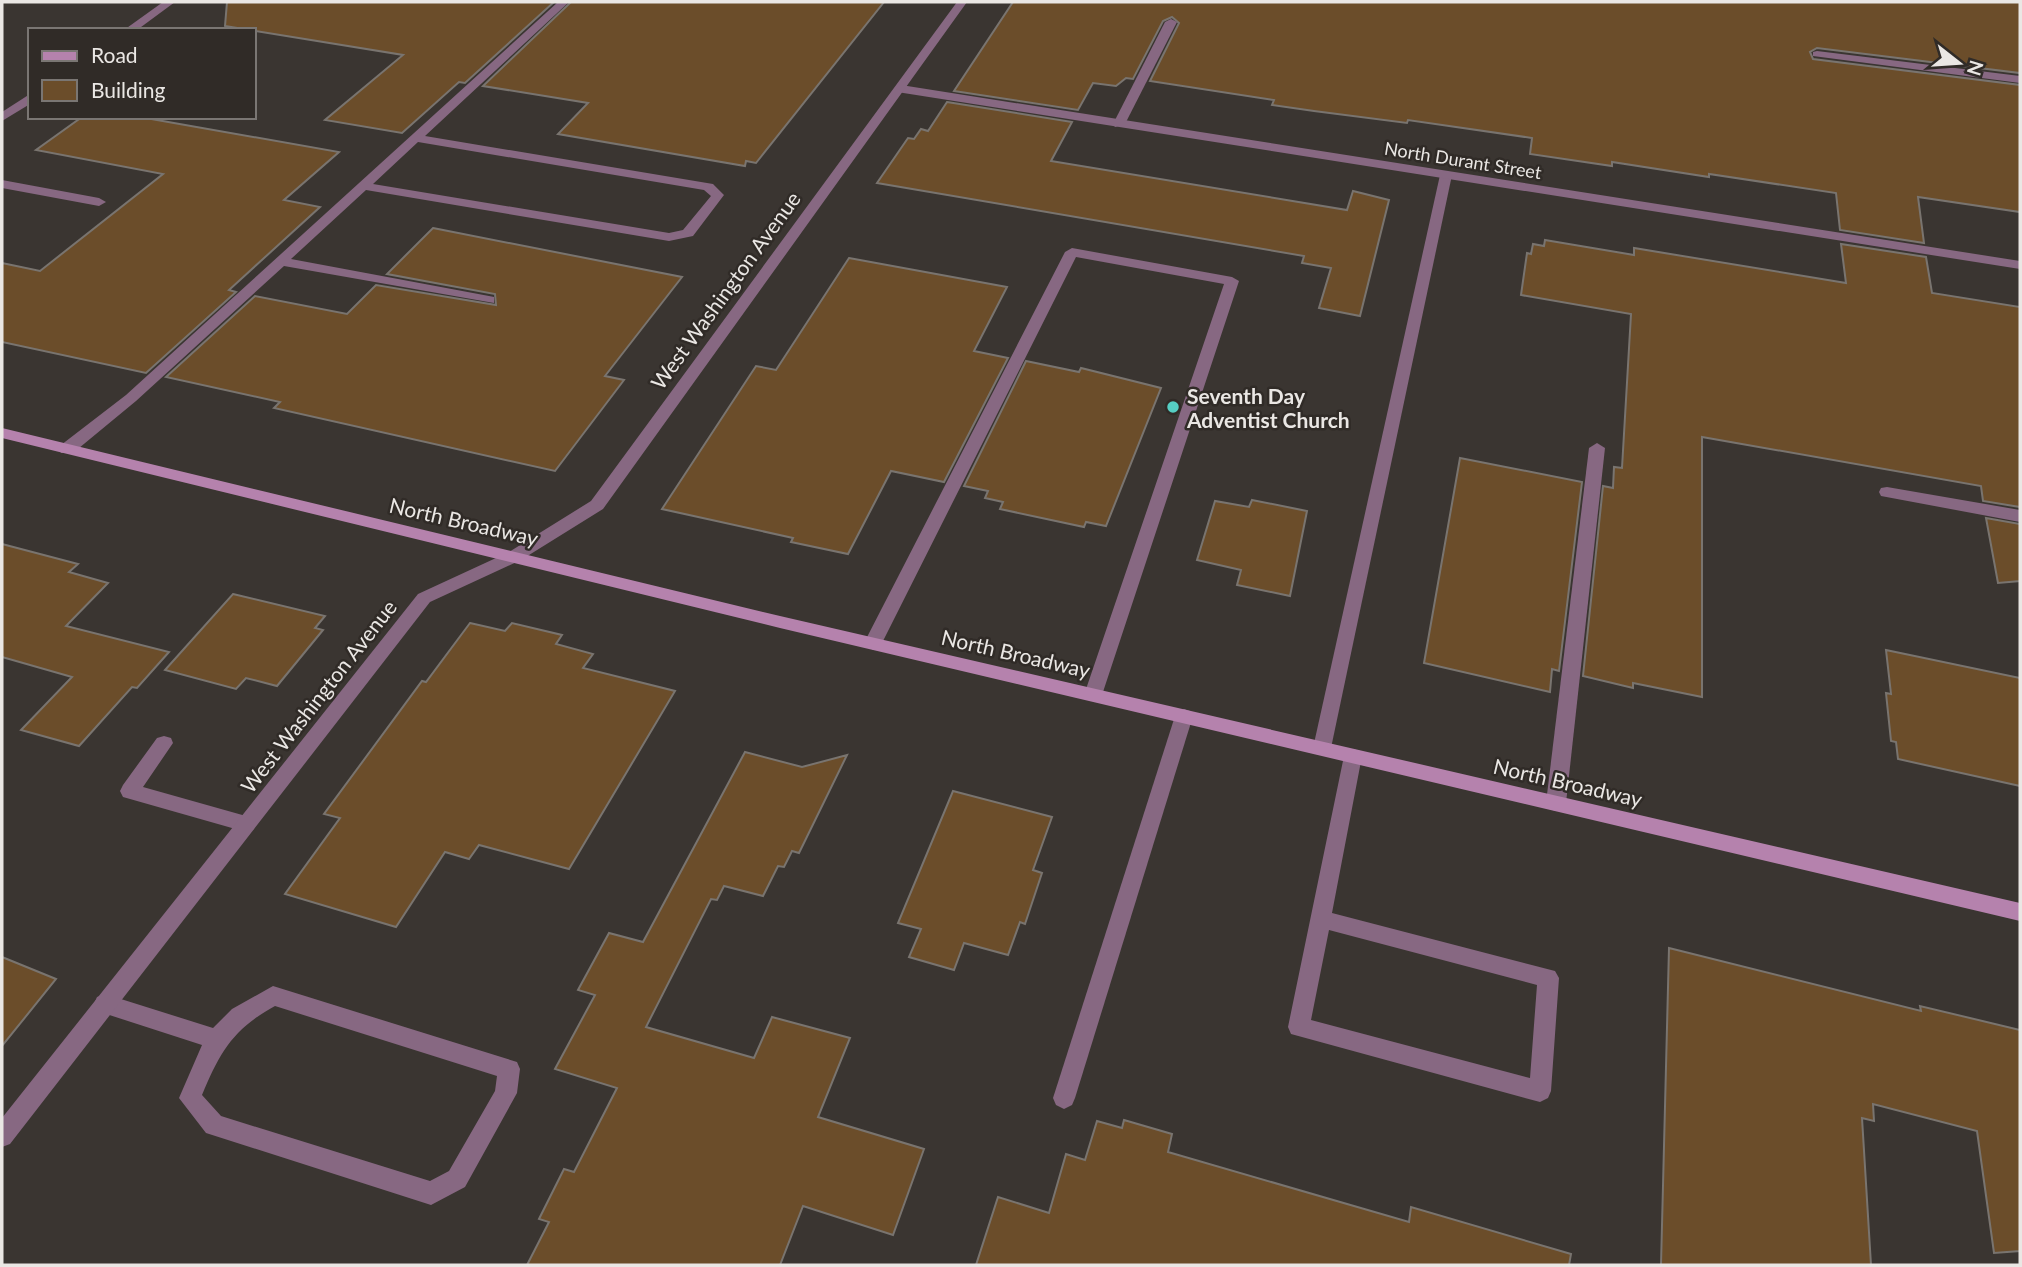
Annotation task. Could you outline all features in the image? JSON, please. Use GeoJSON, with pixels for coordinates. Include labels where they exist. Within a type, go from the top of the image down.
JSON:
{"type":"FeatureCollection","features":[{"type":"Feature","properties":{"kind":"main road","name":"North Broadway"},"geometry":{"type":"LineString","coordinates":[[2,433],[873,643],[2020,912]]}},
{"type":"Feature","properties":{"kind":"street"},"geometry":{"type":"LineString","coordinates":[[132,28],[170,2]]}},
{"type":"Feature","properties":{"kind":"street"},"geometry":{"type":"LineString","coordinates":[[67,449],[131,398],[564,2]]}},
{"type":"Feature","properties":{"kind":"street","name":"West Washington Avenue"},"geometry":{"type":"LineString","coordinates":[[2,1136],[424,598],[515,556],[597,505],[962,2]]}},
{"type":"Feature","properties":{"kind":"street"},"geometry":{"type":"LineString","coordinates":[[1119,124],[1171,22]]}},
{"type":"Feature","properties":{"kind":"street"},"geometry":{"type":"LineString","coordinates":[[1817,54],[2020,80]]}},
{"type":"Feature","properties":{"kind":"street","name":"North Durant Street"},"geometry":{"type":"LineString","coordinates":[[901,89],[2020,265]]}},
{"type":"Feature","properties":{"kind":"street"},"geometry":{"type":"LineString","coordinates":[[2,117],[28,99]]}},
{"type":"Feature","properties":{"kind":"street"},"geometry":{"type":"LineString","coordinates":[[364,186],[668,237],[688,233],[718,195],[708,187],[416,138]]}},
{"type":"Feature","properties":{"kind":"street"},"geometry":{"type":"LineString","coordinates":[[1322,748],[1446,175]]}},
{"type":"Feature","properties":{"kind":"street"},"geometry":{"type":"LineString","coordinates":[[2,184],[99,202]]}},
{"type":"Feature","properties":{"kind":"street"},"geometry":{"type":"LineString","coordinates":[[873,643],[1072,253],[1232,281],[1093,695]]}},
{"type":"Feature","properties":{"kind":"street"},"geometry":{"type":"LineString","coordinates":[[281,261],[489,300]]}},
{"type":"Feature","properties":{"kind":"street"},"geometry":{"type":"LineString","coordinates":[[1556,803],[1597,448]]}},
{"type":"Feature","properties":{"kind":"street"},"geometry":{"type":"LineString","coordinates":[[1887,492],[2020,516]]}},
{"type":"Feature","properties":{"kind":"street"},"geometry":{"type":"LineString","coordinates":[[1064,1098],[1184,716]]}},
{"type":"Feature","properties":{"kind":"street"},"geometry":{"type":"LineString","coordinates":[[164,743],[130,791],[246,824]]}},
{"type":"Feature","properties":{"kind":"street"},"geometry":{"type":"LineString","coordinates":[[1321,919],[1548,978],[1540,1091],[1299,1027],[1353,756]]}},
{"type":"Feature","properties":{"kind":"street"},"geometry":{"type":"LineString","coordinates":[[273,996],[509,1069],[506,1093],[457,1179],[431,1193],[215,1125],[190,1098],[215,1039],[246,1009],[273,996]]}},
{"type":"Feature","properties":{"kind":"street"},"geometry":{"type":"LineString","coordinates":[[105,1004],[215,1039]]}},
{"type":"Feature","properties":{"kind":"building"},"geometry":{"type":"Polygon","coordinates":[[[227,2],[554,2],[465,83],[459,82],[402,133],[325,120],[403,55],[256,31],[256,28],[225,26],[227,2]]]}},
{"type":"Feature","properties":{"kind":"building"},"geometry":{"type":"Polygon","coordinates":[[[571,2],[884,2],[756,163],[746,161],[745,166],[558,134],[588,103],[483,86],[571,2]]]}},
{"type":"Feature","properties":{"kind":"building"},"geometry":{"type":"Polygon","coordinates":[[[1013,2],[2020,2],[2020,73],[1817,48],[1810,52],[1813,59],[2020,85],[2020,212],[1918,197],[1924,243],[1840,230],[1836,193],[1709,174],[1709,177],[1612,162],[1612,166],[1530,154],[1532,138],[1408,120],[1407,123],[1272,105],[1274,100],[1150,81],[1179,23],[1172,17],[1163,21],[1133,79],[1126,78],[1116,86],[1093,83],[1078,110],[954,91],[1013,2]]]}},
{"type":"Feature","properties":{"kind":"building"},"geometry":{"type":"Polygon","coordinates":[[[947,102],[1072,122],[1051,161],[1347,210],[1353,191],[1389,200],[1360,316],[1319,308],[1331,268],[1302,263],[1304,256],[877,183],[908,138],[914,139],[921,129],[928,131],[947,102]]]}},
{"type":"Feature","properties":{"kind":"building"},"geometry":{"type":"Polygon","coordinates":[[[79,119],[151,119],[339,152],[284,200],[320,207],[229,290],[236,292],[146,373],[2,342],[2,263],[40,271],[163,174],[36,150],[79,119]]]}},
{"type":"Feature","properties":{"kind":"building"},"geometry":{"type":"Polygon","coordinates":[[[433,228],[682,277],[605,376],[624,380],[555,471],[274,408],[280,402],[166,377],[255,296],[347,314],[376,285],[496,305],[495,294],[387,274],[433,228]]]}},
{"type":"Feature","properties":{"kind":"building"},"geometry":{"type":"Polygon","coordinates":[[[1545,240],[1634,255],[1634,248],[1846,283],[1841,244],[1926,257],[1932,293],[2020,307],[2020,507],[1983,501],[1981,486],[1702,437],[1702,697],[1633,683],[1633,688],[1583,676],[1603,486],[1613,488],[1614,467],[1622,468],[1631,314],[1521,295],[1527,253],[1531,254],[1533,244],[1544,246],[1545,240]]]}},
{"type":"Feature","properties":{"kind":"building"},"geometry":{"type":"Polygon","coordinates":[[[849,258],[1007,287],[974,351],[1008,358],[944,482],[891,471],[848,554],[791,542],[793,538],[662,509],[756,366],[776,370],[849,258]]]}},
{"type":"Feature","properties":{"kind":"building"},"geometry":{"type":"Polygon","coordinates":[[[1026,361],[1079,372],[1081,368],[1161,388],[1106,526],[1086,522],[1084,527],[1000,509],[1003,502],[985,498],[988,491],[964,486],[1026,361]]]}},
{"type":"Feature","properties":{"kind":"building"},"geometry":{"type":"Polygon","coordinates":[[[1460,458],[1582,482],[1559,671],[1552,669],[1550,692],[1424,663],[1460,458]]]}},
{"type":"Feature","properties":{"kind":"building"},"geometry":{"type":"Polygon","coordinates":[[[1252,500],[1307,511],[1290,596],[1237,585],[1241,570],[1197,560],[1215,501],[1249,507],[1252,500]]]}},
{"type":"Feature","properties":{"kind":"building"},"geometry":{"type":"Polygon","coordinates":[[[1986,518],[2020,524],[2020,581],[1998,583],[1986,518]]]}},
{"type":"Feature","properties":{"kind":"building"},"geometry":{"type":"Polygon","coordinates":[[[2,544],[78,564],[69,572],[108,583],[66,626],[169,652],[137,688],[132,687],[79,746],[21,730],[72,677],[2,657],[2,544]]]}},
{"type":"Feature","properties":{"kind":"building"},"geometry":{"type":"Polygon","coordinates":[[[233,594],[325,616],[315,628],[323,630],[277,686],[246,678],[236,689],[165,670],[233,594]]]}},
{"type":"Feature","properties":{"kind":"building"},"geometry":{"type":"Polygon","coordinates":[[[470,623],[505,631],[512,623],[562,635],[556,644],[593,654],[583,668],[675,691],[569,869],[479,845],[469,859],[445,852],[396,927],[285,894],[340,818],[324,814],[422,681],[426,682],[470,623]]]}},
{"type":"Feature","properties":{"kind":"building"},"geometry":{"type":"Polygon","coordinates":[[[1886,650],[2020,678],[2020,786],[1898,759],[1896,742],[1891,741],[1886,693],[1891,694],[1886,650]]]}},
{"type":"Feature","properties":{"kind":"building"},"geometry":{"type":"Polygon","coordinates":[[[745,752],[802,767],[847,755],[799,853],[792,851],[784,867],[778,866],[763,896],[724,886],[717,900],[711,899],[646,1027],[754,1058],[772,1017],[850,1038],[818,1117],[924,1149],[893,1235],[803,1206],[780,1265],[527,1265],[549,1222],[539,1219],[564,1169],[574,1172],[617,1088],[555,1069],[595,995],[578,990],[609,933],[643,942],[745,752]]]}},
{"type":"Feature","properties":{"kind":"building"},"geometry":{"type":"Polygon","coordinates":[[[953,791],[1052,817],[1033,870],[1042,873],[1025,924],[1020,922],[1008,955],[964,943],[954,970],[909,957],[921,929],[898,923],[953,791]]]}},
{"type":"Feature","properties":{"kind":"building"},"geometry":{"type":"Polygon","coordinates":[[[1669,948],[1921,1011],[1920,1006],[2020,1030],[2020,1251],[1994,1253],[1977,1131],[1873,1104],[1874,1121],[1862,1118],[1871,1265],[1661,1265],[1669,948]]]}},
{"type":"Feature","properties":{"kind":"building"},"geometry":{"type":"Polygon","coordinates":[[[2,957],[56,979],[2,1046],[2,957]]]}},
{"type":"Feature","properties":{"kind":"building"},"geometry":{"type":"Polygon","coordinates":[[[1124,1120],[1172,1134],[1168,1152],[1409,1222],[1411,1207],[1571,1254],[1569,1265],[976,1265],[998,1197],[1049,1213],[1066,1154],[1085,1160],[1097,1121],[1122,1128],[1124,1120]]]}},
{"type":"Feature","properties":{"kind":"place","name":"Seventh Day Adventist Church"},"geometry":{"type":"Point","coordinates":[1173,407]}}]}
